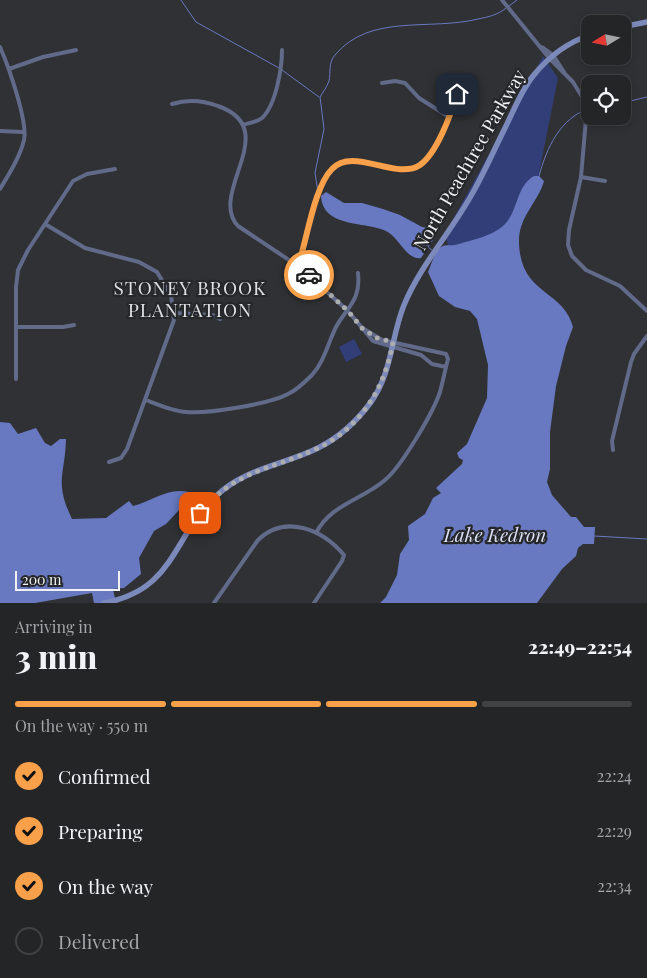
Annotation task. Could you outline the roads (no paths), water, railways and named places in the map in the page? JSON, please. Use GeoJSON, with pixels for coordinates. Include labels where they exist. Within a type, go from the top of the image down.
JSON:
{"type":"FeatureCollection","features":[{"type":"Feature","properties":{"kind":"street"},"geometry":{"type":"LineString","coordinates":[[502,0],[579,90],[586,110],[581,177],[569,230],[568,245],[572,256],[586,270],[620,286],[647,311]]}},
{"type":"Feature","properties":{"kind":"street"},"geometry":{"type":"LineString","coordinates":[[631,25],[647,22]]}},
{"type":"Feature","properties":{"kind":"street","name":"North Peachtree Parkway"},"geometry":{"type":"LineString","coordinates":[[104,603],[117,601],[144,589],[158,578],[194,521],[226,486],[250,472],[318,448],[349,427],[376,393],[386,373],[399,317],[408,295],[473,193],[523,92],[532,77],[551,56],[581,38]]}},
{"type":"Feature","properties":{"kind":"street"},"geometry":{"type":"LineString","coordinates":[[0,189],[10,172],[24,139],[10,69],[1,50]]}},
{"type":"Feature","properties":{"kind":"street"},"geometry":{"type":"LineString","coordinates":[[10,69],[42,57],[76,50]]}},
{"type":"Feature","properties":{"kind":"street"},"geometry":{"type":"LineString","coordinates":[[243,125],[263,117],[281,72],[282,50]]}},
{"type":"Feature","properties":{"kind":"street"},"geometry":{"type":"LineString","coordinates":[[382,83],[395,81],[405,83],[419,98],[449,118]]}},
{"type":"Feature","properties":{"kind":"street"},"geometry":{"type":"LineString","coordinates":[[298,266],[319,195],[330,172],[341,163],[352,161],[404,170],[415,168],[431,153],[449,118],[457,94]]}},
{"type":"Feature","properties":{"kind":"street"},"geometry":{"type":"LineString","coordinates":[[172,104],[196,100],[206,102],[233,113],[243,125],[243,161],[229,199],[231,214],[238,226],[298,266],[348,311],[362,328],[392,345],[425,356],[432,364],[446,367]]}},
{"type":"Feature","properties":{"kind":"street"},"geometry":{"type":"LineString","coordinates":[[0,131],[23,132]]}},
{"type":"Feature","properties":{"kind":"street"},"geometry":{"type":"LineString","coordinates":[[16,379],[18,270],[28,250],[73,181],[87,174],[115,169]]}},
{"type":"Feature","properties":{"kind":"street"},"geometry":{"type":"LineString","coordinates":[[581,177],[605,181]]}},
{"type":"Feature","properties":{"kind":"street"},"geometry":{"type":"LineString","coordinates":[[45,224],[85,248],[140,262],[150,267],[168,287],[174,313],[168,339],[127,450],[117,461],[109,462]]}},
{"type":"Feature","properties":{"kind":"street"},"geometry":{"type":"LineString","coordinates":[[146,400],[174,410],[196,412],[263,402],[288,394],[313,374],[337,326],[357,295],[358,273]]}},
{"type":"Feature","properties":{"kind":"street"},"geometry":{"type":"LineString","coordinates":[[174,313],[212,315],[220,319]]}},
{"type":"Feature","properties":{"kind":"street"},"geometry":{"type":"LineString","coordinates":[[16,327],[62,327],[74,325]]}},
{"type":"Feature","properties":{"kind":"street"},"geometry":{"type":"LineString","coordinates":[[613,450],[612,441],[631,362],[634,354],[647,336]]}},
{"type":"Feature","properties":{"kind":"street"},"geometry":{"type":"LineString","coordinates":[[316,533],[327,516],[385,481],[396,469],[436,402],[448,359],[446,354],[392,345]]}},
{"type":"Feature","properties":{"kind":"street"},"geometry":{"type":"LineString","coordinates":[[425,356],[426,350]]}},
{"type":"Feature","properties":{"kind":"street"},"geometry":{"type":"LineString","coordinates":[[214,603],[258,540],[266,533],[289,525],[303,527],[316,533],[344,554],[342,561],[314,603]]}},
{"type":"Feature","properties":{"kind":"water","name":"Lake Kedron"},"geometry":{"type":"Polygon","coordinates":[[[534,176],[539,176],[544,181],[520,230],[521,257],[526,271],[533,281],[568,314],[573,327],[556,386],[550,432],[550,469],[547,482],[552,495],[571,517],[576,517],[584,527],[595,527],[594,544],[583,544],[578,548],[576,556],[562,569],[537,603],[380,603],[386,597],[397,575],[400,554],[409,540],[408,526],[425,514],[433,498],[441,493],[436,488],[462,464],[463,460],[459,458],[457,453],[467,444],[487,398],[488,365],[477,319],[470,311],[455,307],[439,296],[428,272],[434,256],[442,247],[481,238],[504,225],[509,220],[520,192],[528,180],[534,176]]]}},
{"type":"Feature","properties":{"kind":"water"},"geometry":{"type":"Polygon","coordinates":[[[326,192],[344,203],[362,203],[400,215],[422,227],[433,228],[435,237],[421,258],[411,256],[386,231],[346,222],[329,214],[323,206],[321,196],[326,192]]]}},
{"type":"Feature","properties":{"kind":"water"},"geometry":{"type":"Polygon","coordinates":[[[0,422],[10,423],[18,434],[36,428],[45,443],[51,446],[60,439],[66,439],[62,487],[63,496],[72,519],[106,518],[129,501],[133,506],[174,491],[189,492],[191,505],[180,509],[166,524],[154,531],[139,558],[141,574],[124,588],[113,589],[116,603],[94,603],[92,593],[35,603],[0,603],[0,422]]]}},
{"type":"Feature","properties":{"kind":"waterway"},"geometry":{"type":"LineString","coordinates":[[181,0],[196,22],[279,68]]}},
{"type":"Feature","properties":{"kind":"waterway"},"geometry":{"type":"LineString","coordinates":[[509,6],[517,0]]}},
{"type":"Feature","properties":{"kind":"waterway"},"geometry":{"type":"LineString","coordinates":[[318,192],[315,173],[324,129],[320,97],[329,81],[331,64],[335,55],[349,42],[365,33],[383,28],[460,22],[489,16],[506,8]]}},
{"type":"Feature","properties":{"kind":"waterway"},"geometry":{"type":"LineString","coordinates":[[282,70],[319,97]]}},
{"type":"Feature","properties":{"kind":"waterway"},"geometry":{"type":"LineString","coordinates":[[631,101],[647,97]]}},
{"type":"Feature","properties":{"kind":"waterway"},"geometry":{"type":"LineString","coordinates":[[539,176],[546,155],[556,135],[570,119],[581,112]]}},
{"type":"Feature","properties":{"kind":"waterway"},"geometry":{"type":"LineString","coordinates":[[428,247],[433,251]]}},
{"type":"Feature","properties":{"kind":"waterway"},"geometry":{"type":"LineString","coordinates":[[594,536],[647,539]]}},
{"type":"Feature","properties":{"kind":"district","name":"STONEY BROOK PLANTATION"},"geometry":{"type":"Point","coordinates":[190,299]}}]}
